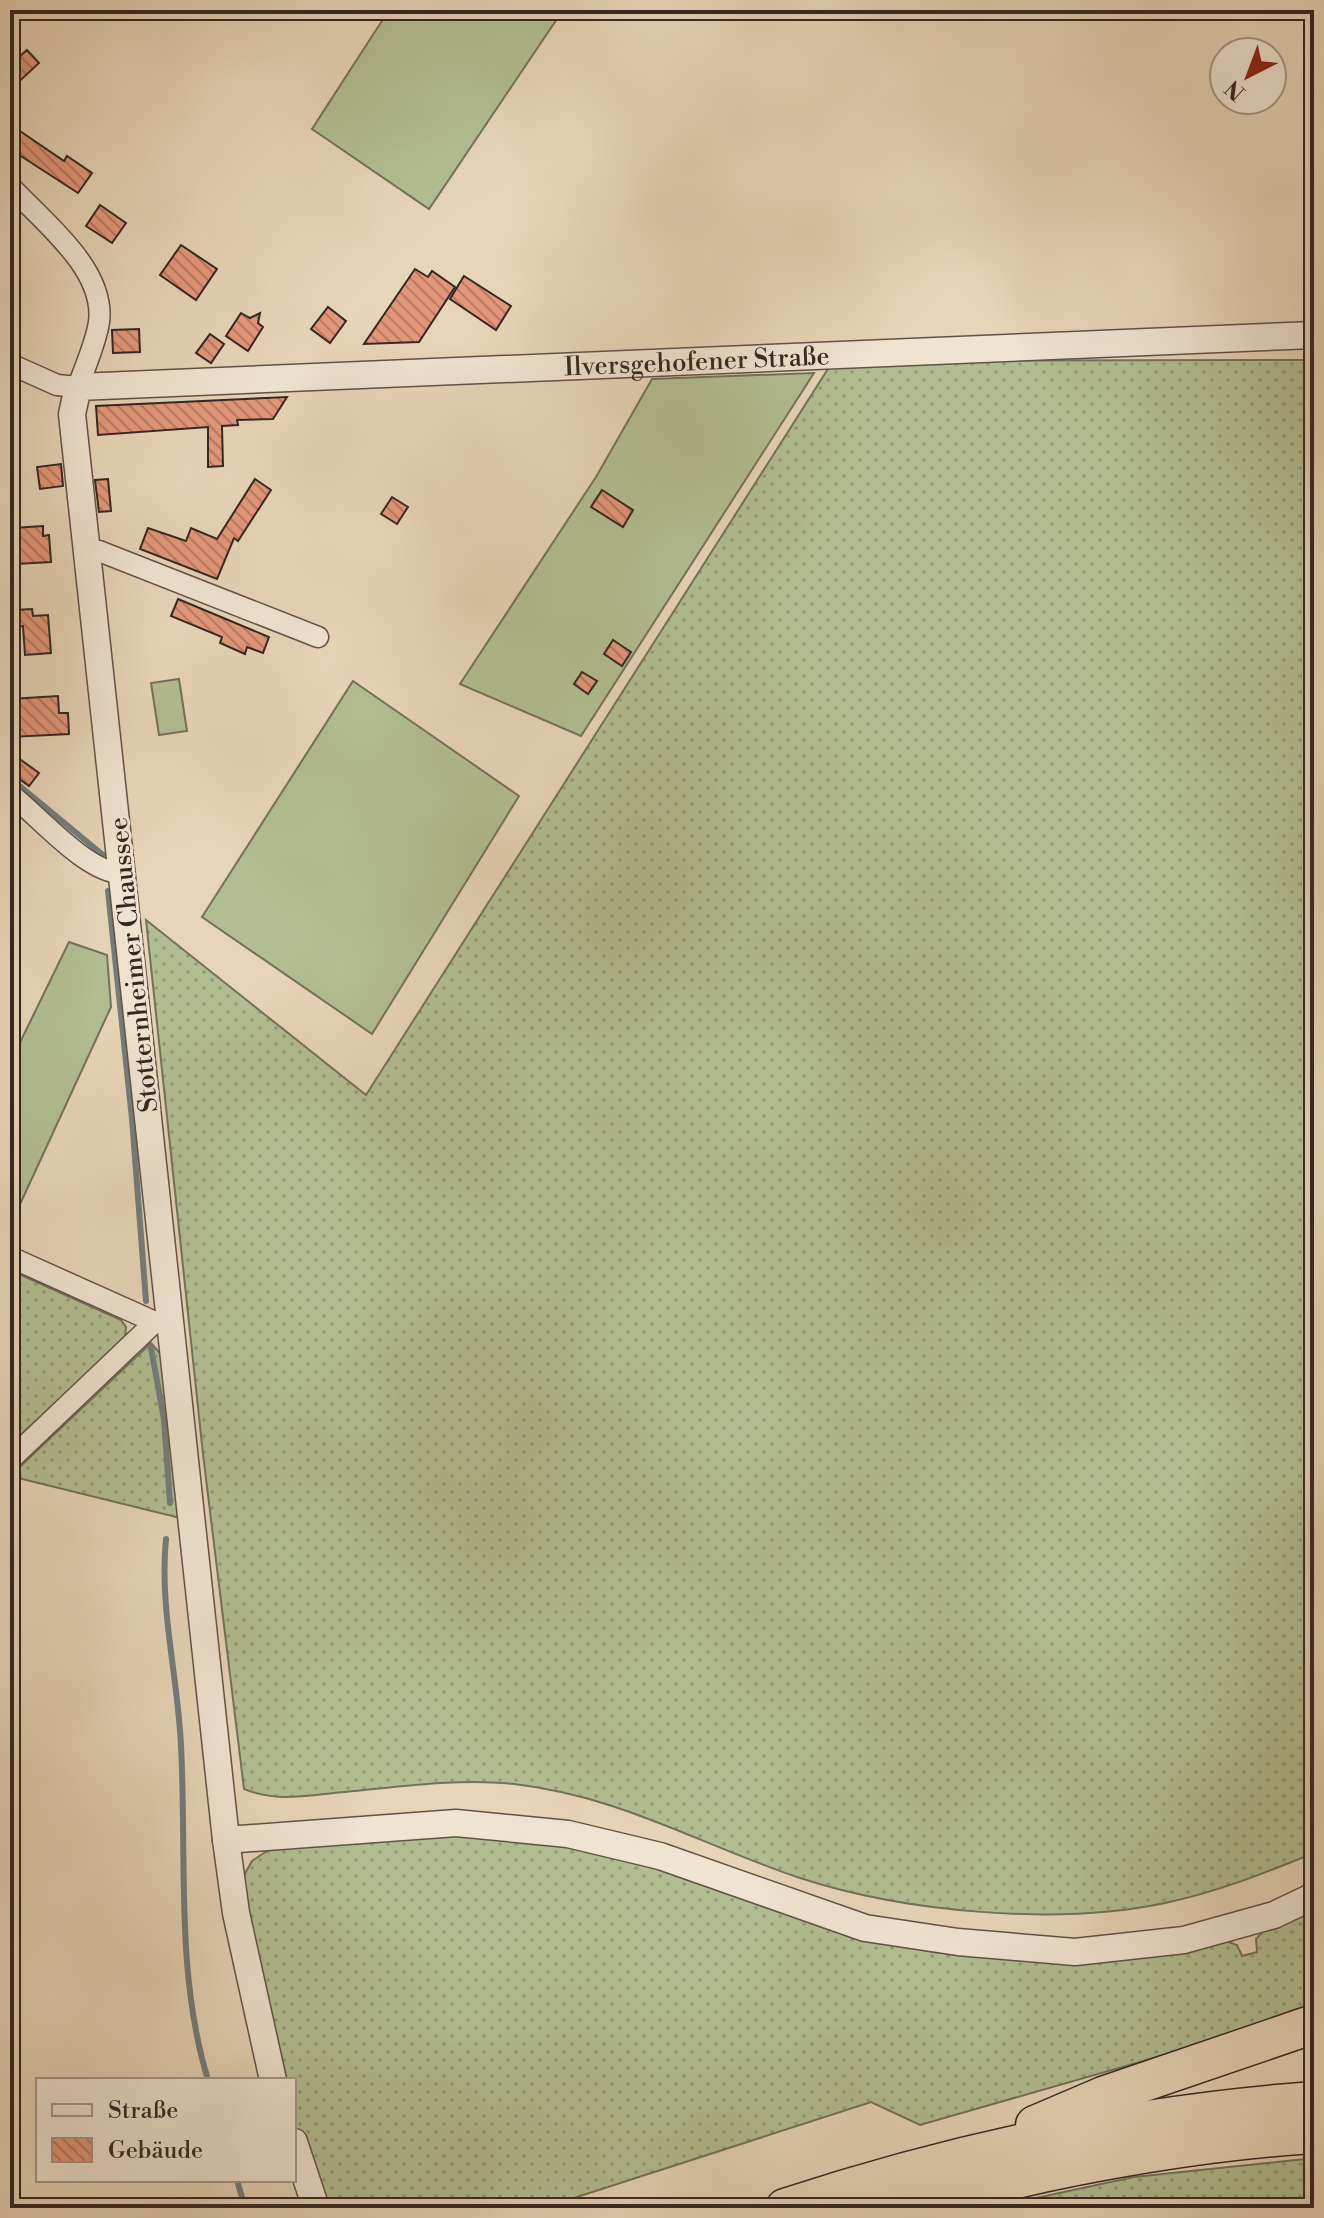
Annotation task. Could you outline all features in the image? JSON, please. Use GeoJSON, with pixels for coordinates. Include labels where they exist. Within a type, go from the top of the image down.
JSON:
{"type":"FeatureCollection","features":[{"type":"Feature","properties":{"kind":"highway"},"geometry":{"type":"LineString","coordinates":[[951,2160],[1103,2096],[1314,2024]]}},
{"type":"Feature","properties":{"kind":"highway"},"geometry":{"type":"LineString","coordinates":[[785,2208],[951,2160],[1138,2122],[1247,2106],[1314,2101]]}},
{"type":"Feature","properties":{"kind":"highway"},"geometry":{"type":"LineString","coordinates":[[900,2208],[998,2182],[1143,2153],[1245,2138],[1314,2134]]}},
{"type":"Feature","properties":{"kind":"highway"},"geometry":{"type":"LineString","coordinates":[[960,2208],[998,2182]]}},
{"type":"Feature","properties":{"kind":"street"},"geometry":{"type":"LineString","coordinates":[[10,186],[75,258],[97,290],[99,322],[78,387],[57,385],[10,364]]}},
{"type":"Feature","properties":{"kind":"street","name":"Ilversgehofener Straße"},"geometry":{"type":"LineString","coordinates":[[78,387],[1314,335]]}},
{"type":"Feature","properties":{"kind":"street","name":"Stotternheimer Chaussee"},"geometry":{"type":"LineString","coordinates":[[78,387],[72,414],[123,873],[162,1322],[177,1379],[236,1913],[273,2078]]}},
{"type":"Feature","properties":{"kind":"street"},"geometry":{"type":"LineString","coordinates":[[88,552],[99,551],[318,637]]}},
{"type":"Feature","properties":{"kind":"street"},"geometry":{"type":"LineString","coordinates":[[10,794],[94,865],[123,873]]}},
{"type":"Feature","properties":{"kind":"street"},"geometry":{"type":"LineString","coordinates":[[10,1257],[162,1322],[10,1460]]}},
{"type":"Feature","properties":{"kind":"street"},"geometry":{"type":"LineString","coordinates":[[226,1840],[456,1823],[568,1834],[660,1856],[865,1928],[958,1942],[1075,1952],[1184,1940],[1274,1915],[1314,1896]]}},
{"type":"Feature","properties":{"kind":"street"},"geometry":{"type":"LineString","coordinates":[[296,2148],[316,2208]]}},
{"type":"Feature","properties":{"kind":"green space"},"geometry":{"type":"Polygon","coordinates":[[[389,10],[563,10],[429,209],[312,129],[389,10]]]}},
{"type":"Feature","properties":{"kind":"green space"},"geometry":{"type":"Polygon","coordinates":[[[1314,360],[1314,1853],[1222,1888],[1165,1903],[1077,1914],[981,1912],[933,1907],[841,1890],[764,1865],[625,1810],[553,1790],[472,1782],[293,1797],[269,1796],[244,1789],[203,1454],[146,920],[366,1095],[833,361],[1314,360]]]}},
{"type":"Feature","properties":{"kind":"green space"},"geometry":{"type":"Polygon","coordinates":[[[814,373],[581,736],[460,684],[596,477],[652,379],[814,373]]]}},
{"type":"Feature","properties":{"kind":"green space"},"geometry":{"type":"Polygon","coordinates":[[[179,679],[187,731],[159,735],[151,683],[179,679]]]}},
{"type":"Feature","properties":{"kind":"green space"},"geometry":{"type":"Polygon","coordinates":[[[353,681],[519,796],[372,1034],[202,917],[353,681]]]}},
{"type":"Feature","properties":{"kind":"green space"},"geometry":{"type":"Polygon","coordinates":[[[69,942],[107,955],[111,1007],[10,1226],[10,1063],[69,942]]]}},
{"type":"Feature","properties":{"kind":"green space"},"geometry":{"type":"Polygon","coordinates":[[[10,1270],[121,1320],[126,1327],[125,1338],[10,1445],[10,1270]]]}},
{"type":"Feature","properties":{"kind":"green space"},"geometry":{"type":"Polygon","coordinates":[[[151,1343],[163,1357],[180,1518],[10,1476],[151,1343]]]}},
{"type":"Feature","properties":{"kind":"green space"},"geometry":{"type":"Polygon","coordinates":[[[383,1835],[495,1835],[578,1846],[666,1868],[860,1936],[933,1952],[1048,1962],[1226,1941],[1237,1945],[1242,1956],[1257,1952],[1256,1939],[1266,1928],[1314,1907],[1314,2012],[920,2125],[871,2102],[543,2208],[321,2208],[296,2130],[296,2078],[280,2078],[255,1987],[243,1877],[252,1861],[270,1849],[383,1835]]]}},
{"type":"Feature","properties":{"kind":"green space"},"geometry":{"type":"Polygon","coordinates":[[[1314,2158],[1314,2208],[989,2208],[1134,2177],[1314,2158]]]}},
{"type":"Feature","properties":{"kind":"building"},"geometry":{"type":"Polygon","coordinates":[[[27,50],[39,63],[10,90],[10,65],[27,50]]]}},
{"type":"Feature","properties":{"kind":"building"},"geometry":{"type":"Polygon","coordinates":[[[20,131],[64,161],[67,156],[92,173],[78,193],[10,149],[20,131]]]}},
{"type":"Feature","properties":{"kind":"building"},"geometry":{"type":"Polygon","coordinates":[[[100,205],[126,223],[112,243],[86,226],[100,205]]]}},
{"type":"Feature","properties":{"kind":"building"},"geometry":{"type":"Polygon","coordinates":[[[181,245],[217,269],[196,300],[160,275],[181,245]]]}},
{"type":"Feature","properties":{"kind":"building"},"geometry":{"type":"Polygon","coordinates":[[[415,269],[428,277],[432,271],[455,287],[419,342],[364,344],[415,269]]]}},
{"type":"Feature","properties":{"kind":"building"},"geometry":{"type":"Polygon","coordinates":[[[464,276],[511,306],[496,330],[450,299],[464,276]]]}},
{"type":"Feature","properties":{"kind":"building"},"geometry":{"type":"Polygon","coordinates":[[[328,307],[346,321],[330,343],[311,329],[328,307]]]}},
{"type":"Feature","properties":{"kind":"building"},"geometry":{"type":"Polygon","coordinates":[[[241,313],[250,318],[260,313],[258,323],[263,327],[248,351],[226,336],[241,313]]]}},
{"type":"Feature","properties":{"kind":"building"},"geometry":{"type":"Polygon","coordinates":[[[139,329],[140,352],[113,353],[112,330],[139,329]]]}},
{"type":"Feature","properties":{"kind":"building"},"geometry":{"type":"Polygon","coordinates":[[[210,334],[224,344],[211,363],[196,353],[210,334]]]}},
{"type":"Feature","properties":{"kind":"building"},"geometry":{"type":"Polygon","coordinates":[[[287,397],[273,419],[237,420],[238,425],[222,426],[223,466],[208,467],[208,427],[98,435],[96,406],[287,397]]]}},
{"type":"Feature","properties":{"kind":"building"},"geometry":{"type":"Polygon","coordinates":[[[61,464],[63,486],[40,489],[37,467],[61,464]]]}},
{"type":"Feature","properties":{"kind":"building"},"geometry":{"type":"Polygon","coordinates":[[[108,479],[111,511],[99,512],[95,480],[108,479]]]}},
{"type":"Feature","properties":{"kind":"building"},"geometry":{"type":"Polygon","coordinates":[[[255,479],[271,490],[238,541],[234,538],[217,579],[140,549],[148,528],[186,541],[191,528],[217,539],[255,479]]]}},
{"type":"Feature","properties":{"kind":"building"},"geometry":{"type":"Polygon","coordinates":[[[602,490],[633,510],[623,527],[591,507],[602,490]]]}},
{"type":"Feature","properties":{"kind":"building"},"geometry":{"type":"Polygon","coordinates":[[[392,497],[408,507],[397,524],[381,514],[392,497]]]}},
{"type":"Feature","properties":{"kind":"building"},"geometry":{"type":"Polygon","coordinates":[[[43,526],[43,536],[49,535],[51,562],[16,564],[13,528],[43,526]]]}},
{"type":"Feature","properties":{"kind":"building"},"geometry":{"type":"Polygon","coordinates":[[[178,599],[269,637],[263,653],[247,647],[245,654],[220,643],[222,637],[171,616],[178,599]]]}},
{"type":"Feature","properties":{"kind":"building"},"geometry":{"type":"Polygon","coordinates":[[[32,609],[33,616],[48,615],[51,653],[25,655],[23,626],[15,627],[13,610],[32,609]]]}},
{"type":"Feature","properties":{"kind":"building"},"geometry":{"type":"Polygon","coordinates":[[[613,640],[631,652],[622,666],[604,654],[613,640]]]}},
{"type":"Feature","properties":{"kind":"building"},"geometry":{"type":"Polygon","coordinates":[[[582,672],[597,681],[588,694],[574,684],[582,672]]]}},
{"type":"Feature","properties":{"kind":"building"},"geometry":{"type":"Polygon","coordinates":[[[58,696],[59,713],[68,713],[69,734],[10,737],[10,699],[58,696]]]}},
{"type":"Feature","properties":{"kind":"building"},"geometry":{"type":"Polygon","coordinates":[[[10,752],[39,773],[29,786],[10,772],[10,752]]]}},
{"type":"Feature","properties":{"kind":"waterway"},"geometry":{"type":"LineString","coordinates":[[10,778],[103,855]]}},
{"type":"Feature","properties":{"kind":"waterway"},"geometry":{"type":"LineString","coordinates":[[108,891],[132,1119],[146,1301]]}},
{"type":"Feature","properties":{"kind":"waterway"},"geometry":{"type":"LineString","coordinates":[[151,1348],[164,1419],[170,1503]]}},
{"type":"Feature","properties":{"kind":"waterway"},"geometry":{"type":"LineString","coordinates":[[166,1539],[165,1590],[181,1746],[187,1956],[191,1998],[208,2078]]}},
{"type":"Feature","properties":{"kind":"waterway"},"geometry":{"type":"LineString","coordinates":[[238,2182],[245,2208]]}}]}
